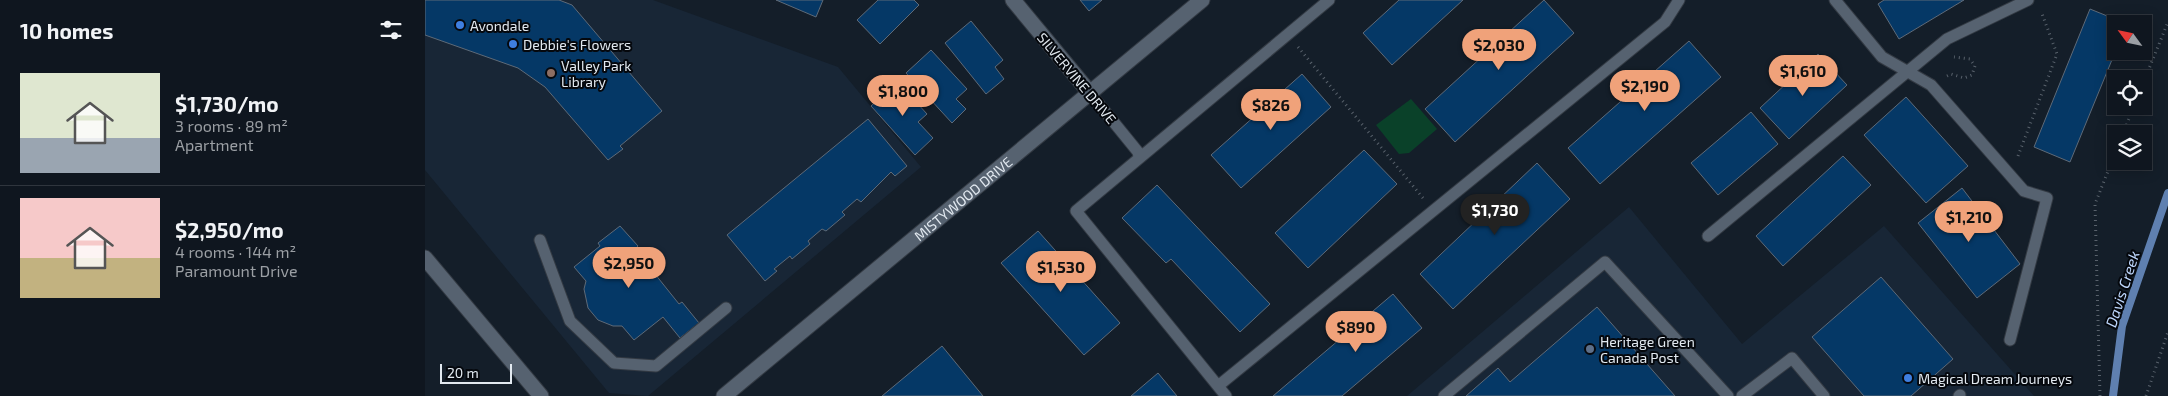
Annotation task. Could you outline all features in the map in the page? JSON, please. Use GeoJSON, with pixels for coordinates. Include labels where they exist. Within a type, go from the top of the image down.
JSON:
{"type":"FeatureCollection","features":[{"type":"Feature","properties":{"kind":"street","name":"SILVERVINE DRIVE"},"geometry":{"type":"LineString","coordinates":[[1013,0],[1089,93]]}},
{"type":"Feature","properties":{"kind":"street","name":"MISTYWOOD DRIVE"},"geometry":{"type":"LineString","coordinates":[[724,396],[1202,0]]}},
{"type":"Feature","properties":{"kind":"street"},"geometry":{"type":"LineString","coordinates":[[425,258],[541,396]]}},
{"type":"Feature","properties":{"kind":"lane"},"geometry":{"type":"LineString","coordinates":[[1226,396],[1076,212],[1139,157],[1329,0]]}},
{"type":"Feature","properties":{"kind":"lane"},"geometry":{"type":"LineString","coordinates":[[1218,386],[1665,22],[1679,0]]}},
{"type":"Feature","properties":{"kind":"lane"},"geometry":{"type":"LineString","coordinates":[[1835,0],[1882,57],[1931,85],[2024,192],[2047,198],[2010,340]]}},
{"type":"Feature","properties":{"kind":"lane"},"geometry":{"type":"LineString","coordinates":[[1708,236],[1947,39],[2028,0]]}},
{"type":"Feature","properties":{"kind":"lane","name":"SILVERVINE DRIVE"},"geometry":{"type":"LineString","coordinates":[[1089,93],[1138,152],[1139,157]]}},
{"type":"Feature","properties":{"kind":"lane"},"geometry":{"type":"LineString","coordinates":[[540,240],[571,321],[614,364],[656,366],[726,308]]}},
{"type":"Feature","properties":{"kind":"lane"},"geometry":{"type":"LineString","coordinates":[[1444,396],[1605,262],[1727,396]]}},
{"type":"Feature","properties":{"kind":"lane"},"geometry":{"type":"LineString","coordinates":[[1742,396],[1792,358],[1824,396]]}},
{"type":"Feature","properties":{"kind":"path"},"geometry":{"type":"LineString","coordinates":[[2011,176],[2057,54],[2040,9]]}},
{"type":"Feature","properties":{"kind":"path"},"geometry":{"type":"LineString","coordinates":[[2148,70],[2168,22]]}},
{"type":"Feature","properties":{"kind":"path"},"geometry":{"type":"LineString","coordinates":[[1288,35],[1433,210]]}},
{"type":"Feature","properties":{"kind":"path"},"geometry":{"type":"LineString","coordinates":[[1931,85],[1951,74],[1963,78],[1972,75],[1975,66],[1971,59],[1955,58],[1939,46]]}},
{"type":"Feature","properties":{"kind":"path"},"geometry":{"type":"LineString","coordinates":[[2100,396],[2095,204],[2108,170]]}},
{"type":"Feature","properties":{"kind":"path"},"geometry":{"type":"LineString","coordinates":[[2145,396],[2168,332]]}},
{"type":"Feature","properties":{"kind":"shaded area"},"geometry":{"type":"Polygon","coordinates":[[[425,0],[653,0],[838,67],[921,167],[648,396],[609,393],[425,170],[425,0]]]}},
{"type":"Feature","properties":{"kind":"shaded area"},"geometry":{"type":"Polygon","coordinates":[[[1629,207],[1742,344],[1884,226],[2034,396],[1407,396],[1629,207]]]}},
{"type":"Feature","properties":{"kind":"green space"},"geometry":{"type":"Polygon","coordinates":[[[1411,99],[1437,129],[1409,153],[1399,154],[1376,125],[1411,99]]]}},
{"type":"Feature","properties":{"kind":"building"},"geometry":{"type":"Polygon","coordinates":[[[425,0],[559,0],[572,5],[662,111],[620,146],[623,149],[608,160],[545,87],[518,68],[425,35],[425,0]]]}},
{"type":"Feature","properties":{"kind":"building"},"geometry":{"type":"Polygon","coordinates":[[[776,0],[823,0],[816,17],[776,0]]]}},
{"type":"Feature","properties":{"kind":"building"},"geometry":{"type":"Polygon","coordinates":[[[878,0],[914,0],[919,5],[880,44],[857,20],[878,0]]]}},
{"type":"Feature","properties":{"kind":"building"},"geometry":{"type":"Polygon","coordinates":[[[1080,0],[1102,0],[1089,11],[1080,0]]]}},
{"type":"Feature","properties":{"kind":"building"},"geometry":{"type":"Polygon","coordinates":[[[1399,0],[1463,0],[1392,65],[1363,33],[1399,0]]]}},
{"type":"Feature","properties":{"kind":"building"},"geometry":{"type":"Polygon","coordinates":[[[1544,0],[1574,33],[1455,142],[1425,109],[1544,0]]]}},
{"type":"Feature","properties":{"kind":"building"},"geometry":{"type":"Polygon","coordinates":[[[1884,0],[1964,0],[1899,39],[1878,4],[1884,0]]]}},
{"type":"Feature","properties":{"kind":"building"},"geometry":{"type":"Polygon","coordinates":[[[2090,9],[2107,16],[2107,60],[2112,60],[2070,162],[2034,147],[2090,9]]]}},
{"type":"Feature","properties":{"kind":"building"},"geometry":{"type":"Polygon","coordinates":[[[971,21],[1003,60],[995,67],[1004,79],[986,94],[945,43],[971,21]]]}},
{"type":"Feature","properties":{"kind":"building"},"geometry":{"type":"Polygon","coordinates":[[[1689,41],[1721,77],[1600,184],[1568,148],[1689,41]]]}},
{"type":"Feature","properties":{"kind":"building"},"geometry":{"type":"Polygon","coordinates":[[[931,50],[967,89],[956,99],[966,109],[952,123],[906,73],[931,50]]]}},
{"type":"Feature","properties":{"kind":"building"},"geometry":{"type":"Polygon","coordinates":[[[1818,54],[1847,85],[1789,139],[1760,108],[1818,54]]]}},
{"type":"Feature","properties":{"kind":"building"},"geometry":{"type":"Polygon","coordinates":[[[1302,74],[1331,107],[1241,188],[1211,155],[1302,74]]]}},
{"type":"Feature","properties":{"kind":"building"},"geometry":{"type":"Polygon","coordinates":[[[898,82],[927,114],[918,122],[933,138],[915,155],[871,106],[898,82]]]}},
{"type":"Feature","properties":{"kind":"building"},"geometry":{"type":"Polygon","coordinates":[[[1906,97],[1968,166],[1926,203],[1864,135],[1906,97]]]}},
{"type":"Feature","properties":{"kind":"building"},"geometry":{"type":"Polygon","coordinates":[[[1751,112],[1778,144],[1718,195],[1691,163],[1751,112]]]}},
{"type":"Feature","properties":{"kind":"building"},"geometry":{"type":"Polygon","coordinates":[[[868,119],[907,166],[895,176],[891,172],[861,202],[857,199],[842,212],[845,215],[826,231],[822,229],[808,241],[810,244],[792,259],[790,256],[774,269],[777,271],[765,281],[727,235],[868,119]]]}},
{"type":"Feature","properties":{"kind":"building"},"geometry":{"type":"Polygon","coordinates":[[[1364,150],[1397,184],[1308,268],[1275,233],[1364,150]]]}},
{"type":"Feature","properties":{"kind":"building"},"geometry":{"type":"Polygon","coordinates":[[[1843,156],[1871,185],[1783,266],[1756,236],[1843,156]]]}},
{"type":"Feature","properties":{"kind":"building"},"geometry":{"type":"Polygon","coordinates":[[[1537,163],[1570,199],[1453,309],[1420,274],[1537,163]]]}},
{"type":"Feature","properties":{"kind":"building"},"geometry":{"type":"Polygon","coordinates":[[[1157,185],[1270,304],[1240,332],[1171,259],[1166,263],[1122,218],[1157,185]]]}},
{"type":"Feature","properties":{"kind":"building"},"geometry":{"type":"Polygon","coordinates":[[[1962,188],[2020,264],[1977,298],[1918,223],[1962,188]]]}},
{"type":"Feature","properties":{"kind":"building"},"geometry":{"type":"Polygon","coordinates":[[[620,226],[638,246],[635,249],[679,304],[682,302],[699,323],[680,338],[663,317],[634,340],[622,326],[613,326],[598,320],[588,308],[584,289],[586,281],[574,267],[600,246],[598,243],[620,226]]]}},
{"type":"Feature","properties":{"kind":"building"},"geometry":{"type":"Polygon","coordinates":[[[1038,231],[1120,323],[1084,355],[1001,263],[1038,231]]]}},
{"type":"Feature","properties":{"kind":"building"},"geometry":{"type":"Polygon","coordinates":[[[1881,277],[1953,359],[1911,396],[1864,396],[1812,337],[1881,277]]]}},
{"type":"Feature","properties":{"kind":"building"},"geometry":{"type":"Polygon","coordinates":[[[1393,294],[1422,328],[1342,396],[1273,396],[1393,294]]]}},
{"type":"Feature","properties":{"kind":"building"},"geometry":{"type":"Polygon","coordinates":[[[1597,307],[1675,396],[1466,396],[1498,368],[1510,382],[1597,307]]]}},
{"type":"Feature","properties":{"kind":"building"},"geometry":{"type":"Polygon","coordinates":[[[942,346],[983,396],[882,396],[942,346]]]}},
{"type":"Feature","properties":{"kind":"building"},"geometry":{"type":"Polygon","coordinates":[[[1158,373],[1177,396],[1131,396],[1158,373]]]}},
{"type":"Feature","properties":{"kind":"waterway","name":"Davis Creek"},"geometry":{"type":"LineString","coordinates":[[2113,396],[2122,326],[2168,193]]}},
{"type":"Feature","properties":{"kind":"place","name":"Avondale"},"geometry":{"type":"Point","coordinates":[460,25]}},
{"type":"Feature","properties":{"kind":"place","name":"Debbie's Flowers"},"geometry":{"type":"Point","coordinates":[513,44]}},
{"type":"Feature","properties":{"kind":"place","name":"Valley Park Library"},"geometry":{"type":"Point","coordinates":[551,73]}},
{"type":"Feature","properties":{"kind":"place","name":"Heritage Green Canada Post"},"geometry":{"type":"Point","coordinates":[1590,349]}},
{"type":"Feature","properties":{"kind":"place","name":"Magical Dream Journeys"},"geometry":{"type":"Point","coordinates":[1908,378]}}]}
